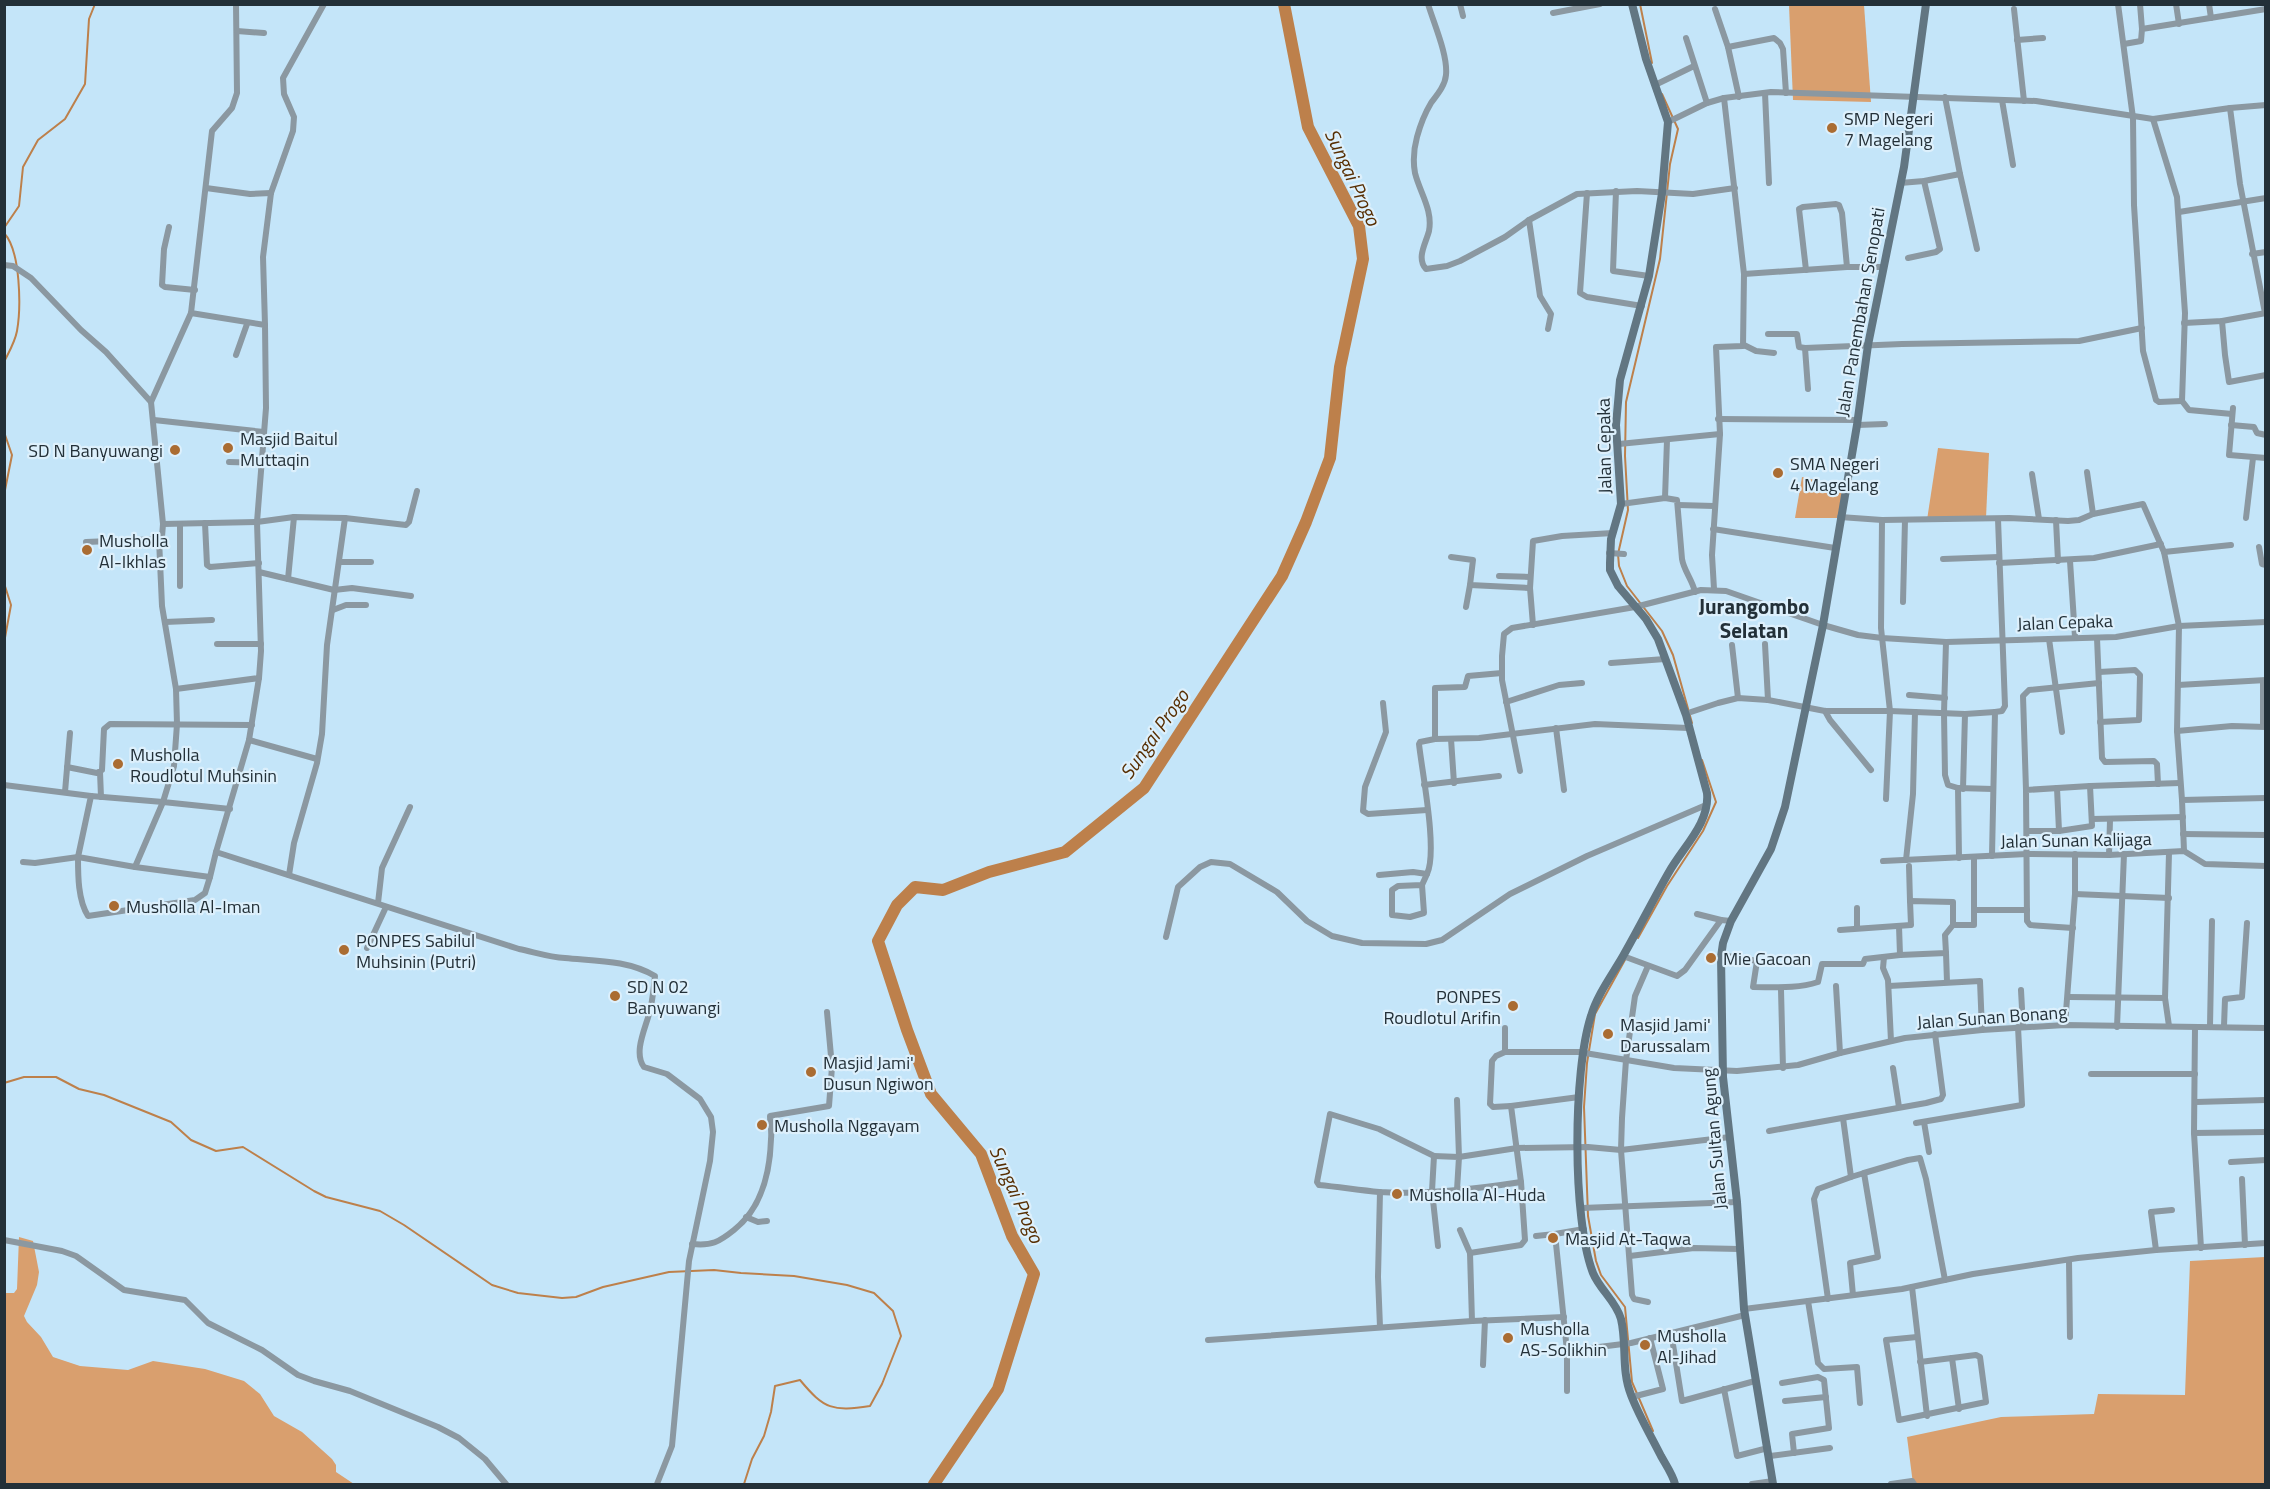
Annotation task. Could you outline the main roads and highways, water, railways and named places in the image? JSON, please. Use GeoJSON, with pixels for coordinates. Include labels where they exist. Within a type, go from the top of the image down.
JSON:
{"type":"FeatureCollection","features":[{"type":"Feature","properties":{"kind":"main road","name":"Jalan Cepaka"},"geometry":{"type":"LineString","coordinates":[[1632,4],[1668,122],[1662,193],[1649,276],[1620,380],[1617,408],[1622,504],[1613,533],[1617,553],[1610,570],[1613,578],[1651,627],[1665,659],[1686,715],[1707,793],[1706,813],[1702,822],[1670,871],[1595,1004],[1580,1097],[1586,1207],[1584,1229],[1594,1274],[1620,1316],[1627,1344],[1627,1385],[1676,1485]]}},
{"type":"Feature","properties":{"kind":"main road","name":"Jalan Panembahan Senopati"},"geometry":{"type":"LineString","coordinates":[[1822,625],[1868,345],[1900,183],[1926,4]]}},
{"type":"Feature","properties":{"kind":"main road","name":"Jalan Sultan Agung"},"geometry":{"type":"LineString","coordinates":[[1773,1483],[1744,1312],[1737,1202],[1723,1072],[1722,955],[1723,943],[1731,921],[1762,867],[1778,832],[1822,625]]}},
{"type":"Feature","properties":{"kind":"waterway"},"geometry":{"type":"LineString","coordinates":[[4,228],[19,206],[23,167],[38,140],[65,119],[85,84],[89,19],[95,4]]}},
{"type":"Feature","properties":{"kind":"waterway","name":"Sungai Progo"},"geometry":{"type":"LineString","coordinates":[[934,1484],[998,1389],[1034,1274],[1012,1236],[981,1154],[931,1094],[878,941],[897,905],[915,887],[943,890],[989,872],[1065,852],[1144,788],[1282,576],[1306,522],[1330,458],[1340,367],[1363,259],[1359,226],[1308,127],[1284,4]]}},
{"type":"Feature","properties":{"kind":"waterway"},"geometry":{"type":"LineString","coordinates":[[1640,4],[1652,63]]}},
{"type":"Feature","properties":{"kind":"waterway"},"geometry":{"type":"LineString","coordinates":[[1662,94],[1678,129],[1670,164],[1660,259],[1626,402],[1625,456],[1628,510],[1618,554],[1619,566],[1627,586],[1662,631],[1673,655],[1692,723]]}},
{"type":"Feature","properties":{"kind":"waterway"},"geometry":{"type":"LineString","coordinates":[[4,233],[14,253],[19,295],[17,331],[4,362]]}},
{"type":"Feature","properties":{"kind":"waterway"},"geometry":{"type":"LineString","coordinates":[[4,432],[12,455],[4,495]]}},
{"type":"Feature","properties":{"kind":"waterway"},"geometry":{"type":"LineString","coordinates":[[4,583],[11,605],[4,643]]}},
{"type":"Feature","properties":{"kind":"waterway"},"geometry":{"type":"LineString","coordinates":[[1638,938],[1667,886],[1703,831],[1716,802],[1702,760]]}},
{"type":"Feature","properties":{"kind":"waterway"},"geometry":{"type":"LineString","coordinates":[[1626,958],[1595,1014],[1587,1063],[1584,1107],[1588,1216],[1596,1261],[1601,1275],[1625,1307],[1632,1382],[1653,1431]]}},
{"type":"Feature","properties":{"kind":"waterway"},"geometry":{"type":"LineString","coordinates":[[4,1083],[24,1077],[56,1077],[79,1089],[104,1095],[171,1122],[191,1140],[216,1151],[243,1147],[326,1197],[380,1211],[492,1285],[518,1293],[562,1298],[576,1297],[603,1287],[669,1272],[714,1270],[794,1276],[847,1285],[874,1293],[893,1311],[901,1336],[882,1384],[870,1406],[847,1409],[830,1406],[816,1397],[800,1380],[775,1386],[764,1436],[752,1459],[744,1484]]}},
{"type":"Feature","properties":{"kind":"place","name":"SMP Negeri 7 Magelang"},"geometry":{"type":"Point","coordinates":[1832,128]}},
{"type":"Feature","properties":{"kind":"place","name":"Masjid Baitul Muttaqin"},"geometry":{"type":"Point","coordinates":[228,448]}},
{"type":"Feature","properties":{"kind":"place","name":"SD N Banyuwangi"},"geometry":{"type":"Point","coordinates":[175,450]}},
{"type":"Feature","properties":{"kind":"place","name":"SMA Negeri 4 Magelang"},"geometry":{"type":"Point","coordinates":[1778,473]}},
{"type":"Feature","properties":{"kind":"place","name":"Musholla Al-Ikhlas"},"geometry":{"type":"Point","coordinates":[87,550]}},
{"type":"Feature","properties":{"kind":"place","name":"Musholla Roudlotul Muhsinin"},"geometry":{"type":"Point","coordinates":[118,764]}},
{"type":"Feature","properties":{"kind":"place","name":"Musholla Al-Iman"},"geometry":{"type":"Point","coordinates":[114,906]}},
{"type":"Feature","properties":{"kind":"place","name":"PONPES Sabilul Muhsinin (Putri)"},"geometry":{"type":"Point","coordinates":[344,950]}},
{"type":"Feature","properties":{"kind":"place","name":"Mie Gacoan"},"geometry":{"type":"Point","coordinates":[1711,958]}},
{"type":"Feature","properties":{"kind":"place","name":"SD N 02 Banyuwangi"},"geometry":{"type":"Point","coordinates":[615,996]}},
{"type":"Feature","properties":{"kind":"place","name":"PONPES Roudlotul Arifin"},"geometry":{"type":"Point","coordinates":[1513,1006]}},
{"type":"Feature","properties":{"kind":"place","name":"Masjid Jami' Darussalam"},"geometry":{"type":"Point","coordinates":[1608,1034]}},
{"type":"Feature","properties":{"kind":"place","name":"Masjid Jami' Dusun Ngiwon"},"geometry":{"type":"Point","coordinates":[811,1072]}},
{"type":"Feature","properties":{"kind":"place","name":"Musholla Nggayam"},"geometry":{"type":"Point","coordinates":[762,1125]}},
{"type":"Feature","properties":{"kind":"place","name":"Musholla Al-Huda"},"geometry":{"type":"Point","coordinates":[1397,1194]}},
{"type":"Feature","properties":{"kind":"place","name":"Masjid At-Taqwa"},"geometry":{"type":"Point","coordinates":[1553,1238]}},
{"type":"Feature","properties":{"kind":"place","name":"Musholla AS-Solikhin"},"geometry":{"type":"Point","coordinates":[1508,1338]}},
{"type":"Feature","properties":{"kind":"place","name":"Musholla Al-Jihad"},"geometry":{"type":"Point","coordinates":[1645,1345]}},
{"type":"Feature","properties":{"kind":"district","name":"Jurangombo Selatan"},"geometry":{"type":"Point","coordinates":[1754,618]}}]}
